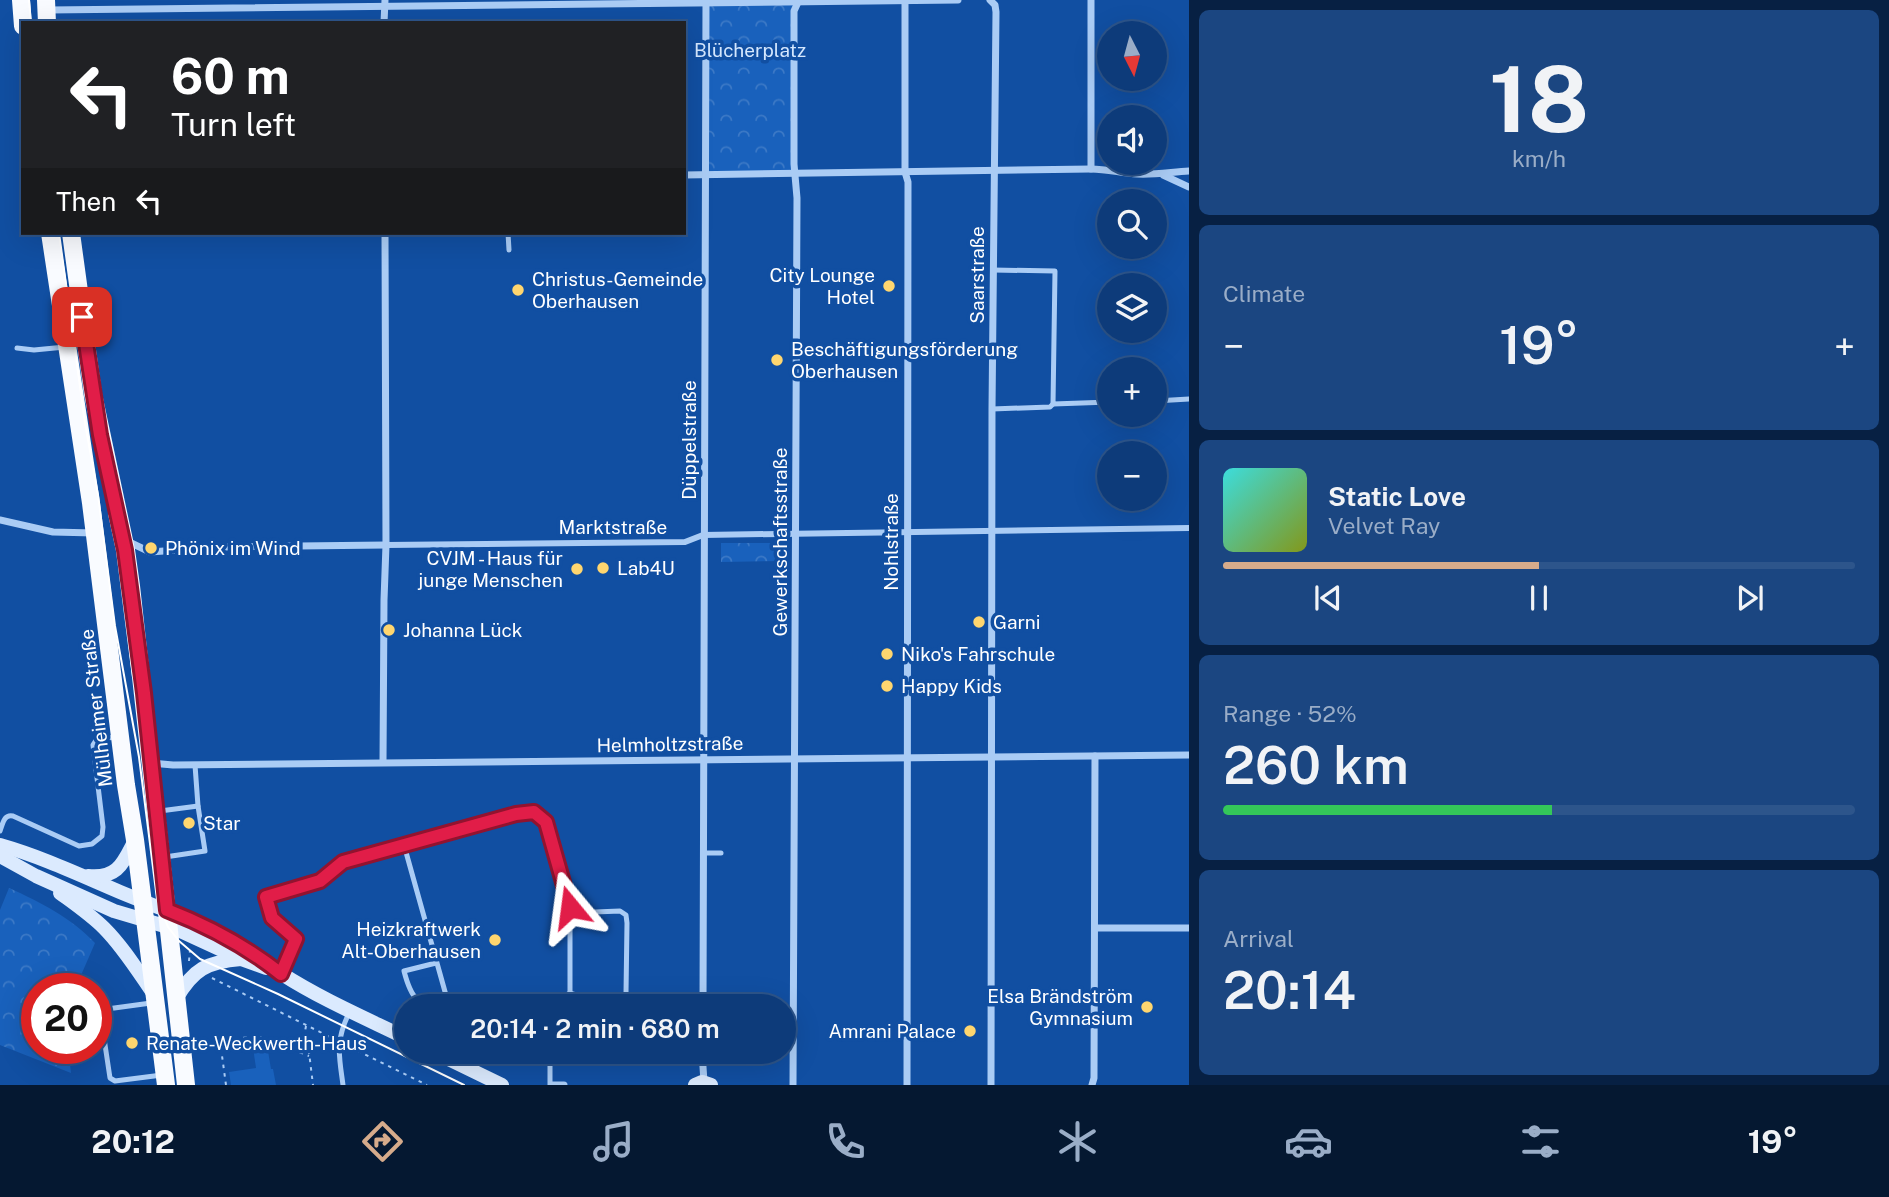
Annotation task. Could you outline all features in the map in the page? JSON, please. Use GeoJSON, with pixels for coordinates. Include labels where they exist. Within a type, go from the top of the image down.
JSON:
{"type":"FeatureCollection","features":[{"type":"Feature","properties":{"kind":"main road"},"geometry":{"type":"LineString","coordinates":[[21,0],[23,21]]}},
{"type":"Feature","properties":{"kind":"main road","name":"Mülheimer Straße"},"geometry":{"type":"LineString","coordinates":[[50,235],[95,533],[166,1080]]}},
{"type":"Feature","properties":{"kind":"main road"},"geometry":{"type":"LineString","coordinates":[[71,235],[93,394],[131,586],[186,1085]]}},
{"type":"Feature","properties":{"kind":"main road"},"geometry":{"type":"LineString","coordinates":[[95,533],[123,540]]}},
{"type":"Feature","properties":{"kind":"main road"},"geometry":{"type":"LineString","coordinates":[[121,740],[139,757],[151,763]]}},
{"type":"Feature","properties":{"kind":"main road"},"geometry":{"type":"LineString","coordinates":[[83,876],[102,877],[111,874],[122,863],[135,840]]}},
{"type":"Feature","properties":{"kind":"main road"},"geometry":{"type":"LineString","coordinates":[[0,845],[45,859],[142,901],[241,959],[281,974],[394,1032]]}},
{"type":"Feature","properties":{"kind":"main road"},"geometry":{"type":"LineString","coordinates":[[0,856],[36,876],[114,911],[145,920],[168,918],[199,923],[234,941],[281,974]]}},
{"type":"Feature","properties":{"kind":"main road"},"geometry":{"type":"LineString","coordinates":[[36,876],[103,927],[123,950],[155,999]]}},
{"type":"Feature","properties":{"kind":"main road"},"geometry":{"type":"LineString","coordinates":[[176,999],[193,975],[211,964],[241,959]]}},
{"type":"Feature","properties":{"kind":"main road"},"geometry":{"type":"LineString","coordinates":[[459,1064],[502,1085]]}},
{"type":"Feature","properties":{"kind":"street","name":"Nohlstraße"},"geometry":{"type":"LineString","coordinates":[[905,0],[905,172],[908,182],[907,1085]]}},
{"type":"Feature","properties":{"kind":"street"},"geometry":{"type":"LineString","coordinates":[[51,11],[384,3],[958,0]]}},
{"type":"Feature","properties":{"kind":"street","name":"Saarstraße"},"geometry":{"type":"LineString","coordinates":[[990,0],[995,5],[996,12],[993,183],[991,1085]]}},
{"type":"Feature","properties":{"kind":"street"},"geometry":{"type":"LineString","coordinates":[[1091,0],[1091,169]]}},
{"type":"Feature","properties":{"kind":"street","name":"Gewerkschaftsstraße"},"geometry":{"type":"LineString","coordinates":[[793,1085],[797,198],[794,11],[799,1]]}},
{"type":"Feature","properties":{"kind":"street","name":"Düppelstraße"},"geometry":{"type":"LineString","coordinates":[[703,994],[706,2]]}},
{"type":"Feature","properties":{"kind":"street"},"geometry":{"type":"LineString","coordinates":[[384,3],[384,21]]}},
{"type":"Feature","properties":{"kind":"street"},"geometry":{"type":"LineString","coordinates":[[686,175],[1097,170]]}},
{"type":"Feature","properties":{"kind":"street"},"geometry":{"type":"LineString","coordinates":[[1167,173],[1189,171]]}},
{"type":"Feature","properties":{"kind":"street"},"geometry":{"type":"LineString","coordinates":[[1164,175],[1189,187]]}},
{"type":"Feature","properties":{"kind":"street"},"geometry":{"type":"LineString","coordinates":[[383,762],[383,600],[386,545],[385,235]]}},
{"type":"Feature","properties":{"kind":"street"},"geometry":{"type":"LineString","coordinates":[[0,520],[53,532],[95,533]]}},
{"type":"Feature","properties":{"kind":"street","name":"Marktstraße"},"geometry":{"type":"LineString","coordinates":[[123,540],[150,552],[220,547],[685,542],[703,535],[1189,528]]}},
{"type":"Feature","properties":{"kind":"street","name":"Helmholtzstraße"},"geometry":{"type":"LineString","coordinates":[[151,763],[195,765],[1189,755]]}},
{"type":"Feature","properties":{"kind":"street"},"geometry":{"type":"LineString","coordinates":[[1092,1085],[1095,756]]}},
{"type":"Feature","properties":{"kind":"street"},"geometry":{"type":"LineString","coordinates":[[1095,928],[1189,928]]}},
{"type":"Feature","properties":{"kind":"street"},"geometry":{"type":"LineString","coordinates":[[703,1064],[704,1084]]}},
{"type":"Feature","properties":{"kind":"street"},"geometry":{"type":"LineString","coordinates":[[551,1085],[564,1085]]}},
{"type":"Feature","properties":{"kind":"lane"},"geometry":{"type":"LineString","coordinates":[[508,235],[509,250]]}},
{"type":"Feature","properties":{"kind":"lane"},"geometry":{"type":"LineString","coordinates":[[993,270],[1055,271],[1054,404]]}},
{"type":"Feature","properties":{"kind":"lane"},"geometry":{"type":"LineString","coordinates":[[17,348],[34,350],[68,347]]}},
{"type":"Feature","properties":{"kind":"lane"},"geometry":{"type":"LineString","coordinates":[[1167,400],[1189,399]]}},
{"type":"Feature","properties":{"kind":"lane"},"geometry":{"type":"LineString","coordinates":[[992,409],[1097,402]]}},
{"type":"Feature","properties":{"kind":"lane"},"geometry":{"type":"LineString","coordinates":[[0,831],[9,815],[79,846],[92,844],[102,836],[103,827],[93,745],[97,739],[121,740]]}},
{"type":"Feature","properties":{"kind":"lane"},"geometry":{"type":"LineString","coordinates":[[162,857],[205,851],[195,765]]}},
{"type":"Feature","properties":{"kind":"lane"},"geometry":{"type":"LineString","coordinates":[[156,812],[198,806]]}},
{"type":"Feature","properties":{"kind":"lane"},"geometry":{"type":"LineString","coordinates":[[281,974],[296,939],[272,918],[266,897],[320,881],[343,862],[516,814],[534,812],[546,822],[570,907],[570,913],[570,993],[583,998],[622,998],[626,993],[627,980],[626,915],[620,911],[570,913]]}},
{"type":"Feature","properties":{"kind":"lane"},"geometry":{"type":"LineString","coordinates":[[404,845],[445,994]]}},
{"type":"Feature","properties":{"kind":"lane"},"geometry":{"type":"LineString","coordinates":[[785,851],[795,851]]}},
{"type":"Feature","properties":{"kind":"lane"},"geometry":{"type":"LineString","coordinates":[[704,853],[721,853]]}},
{"type":"Feature","properties":{"kind":"lane"},"geometry":{"type":"LineString","coordinates":[[412,994],[404,971],[436,963]]}},
{"type":"Feature","properties":{"kind":"lane"},"geometry":{"type":"LineString","coordinates":[[155,999],[107,1009],[101,1018],[110,1078],[115,1081],[166,1080]]}},
{"type":"Feature","properties":{"kind":"lane"},"geometry":{"type":"LineString","coordinates":[[343,1085],[338,1047],[350,1010]]}},
{"type":"Feature","properties":{"kind":"lane"},"geometry":{"type":"LineString","coordinates":[[550,1064],[551,1085]]}},
{"type":"Feature","properties":{"kind":"path"},"geometry":{"type":"LineString","coordinates":[[193,975],[197,979],[204,974],[427,1085]]}},
{"type":"Feature","properties":{"kind":"path"},"geometry":{"type":"LineString","coordinates":[[307,1025],[303,1033],[308,1044],[313,1085]]}},
{"type":"Feature","properties":{"kind":"path"},"geometry":{"type":"LineString","coordinates":[[226,1085],[220,1041],[257,1036],[309,1056]]}},
{"type":"Feature","properties":{"kind":"green space","name":"Blücherplatz"},"geometry":{"type":"Polygon","coordinates":[[[799,1],[794,11],[795,173],[705,175],[706,3],[799,1]]]}},
{"type":"Feature","properties":{"kind":"green space"},"geometry":{"type":"Polygon","coordinates":[[[721,543],[783,543],[783,561],[721,562],[721,543]]]}},
{"type":"Feature","properties":{"kind":"green space"},"geometry":{"type":"Polygon","coordinates":[[[9,888],[55,911],[95,943],[82,973],[21,973],[21,1053],[0,1045],[0,910],[9,888]]]}},
{"type":"Feature","properties":{"kind":"green space"},"geometry":{"type":"Polygon","coordinates":[[[266,1039],[276,1085],[231,1085],[229,1072],[256,1068],[252,1041],[266,1039]]]}},
{"type":"Feature","properties":{"kind":"green space"},"geometry":{"type":"Polygon","coordinates":[[[48,1064],[70,1064],[71,1073],[48,1064]]]}},
{"type":"Feature","properties":{"kind":"tram line"},"geometry":{"type":"LineString","coordinates":[[29,0],[31,21]]}},
{"type":"Feature","properties":{"kind":"tram line"},"geometry":{"type":"LineString","coordinates":[[59,235],[115,626],[139,757],[157,899],[168,927],[179,941],[200,959],[464,1085]]}},
{"type":"Feature","properties":{"kind":"tram line"},"geometry":{"type":"LineString","coordinates":[[109,514],[117,551],[133,677]]}},
{"type":"Feature","properties":{"kind":"place","name":"City Lounge Hotel"},"geometry":{"type":"Point","coordinates":[889,286]}},
{"type":"Feature","properties":{"kind":"place","name":"Christus-Gemeinde Oberhausen"},"geometry":{"type":"Point","coordinates":[518,290]}},
{"type":"Feature","properties":{"kind":"place","name":"Beschäftigungsförderung Oberhausen"},"geometry":{"type":"Point","coordinates":[777,360]}},
{"type":"Feature","properties":{"kind":"place","name":"Phönix im Wind"},"geometry":{"type":"Point","coordinates":[151,548]}},
{"type":"Feature","properties":{"kind":"place","name":"Lab4U"},"geometry":{"type":"Point","coordinates":[603,568]}},
{"type":"Feature","properties":{"kind":"place","name":"CVJM - Haus für junge Menschen"},"geometry":{"type":"Point","coordinates":[577,569]}},
{"type":"Feature","properties":{"kind":"place","name":"Garni"},"geometry":{"type":"Point","coordinates":[979,622]}},
{"type":"Feature","properties":{"kind":"place","name":"Johanna Lück"},"geometry":{"type":"Point","coordinates":[389,630]}},
{"type":"Feature","properties":{"kind":"place","name":"Niko's Fahrschule"},"geometry":{"type":"Point","coordinates":[887,654]}},
{"type":"Feature","properties":{"kind":"place","name":"Happy Kids"},"geometry":{"type":"Point","coordinates":[887,686]}},
{"type":"Feature","properties":{"kind":"place","name":"Star"},"geometry":{"type":"Point","coordinates":[189,823]}},
{"type":"Feature","properties":{"kind":"place","name":"Heizkraftwerk Alt-Oberhausen"},"geometry":{"type":"Point","coordinates":[495,940]}},
{"type":"Feature","properties":{"kind":"place","name":"Elsa Brändström Gymnasium"},"geometry":{"type":"Point","coordinates":[1147,1007]}},
{"type":"Feature","properties":{"kind":"place","name":"Amrani Palace"},"geometry":{"type":"Point","coordinates":[970,1031]}},
{"type":"Feature","properties":{"kind":"place","name":"Renate-Weckwerth-Haus"},"geometry":{"type":"Point","coordinates":[132,1043]}},
{"type":"Feature","properties":{"kind":"route"},"geometry":{"type":"LineString","coordinates":[[82,317],[100,435],[131,586],[167,910],[234,941],[281,974],[296,939],[272,918],[266,897],[320,881],[343,862],[516,814],[534,812],[546,822],[570,907]]}}]}
